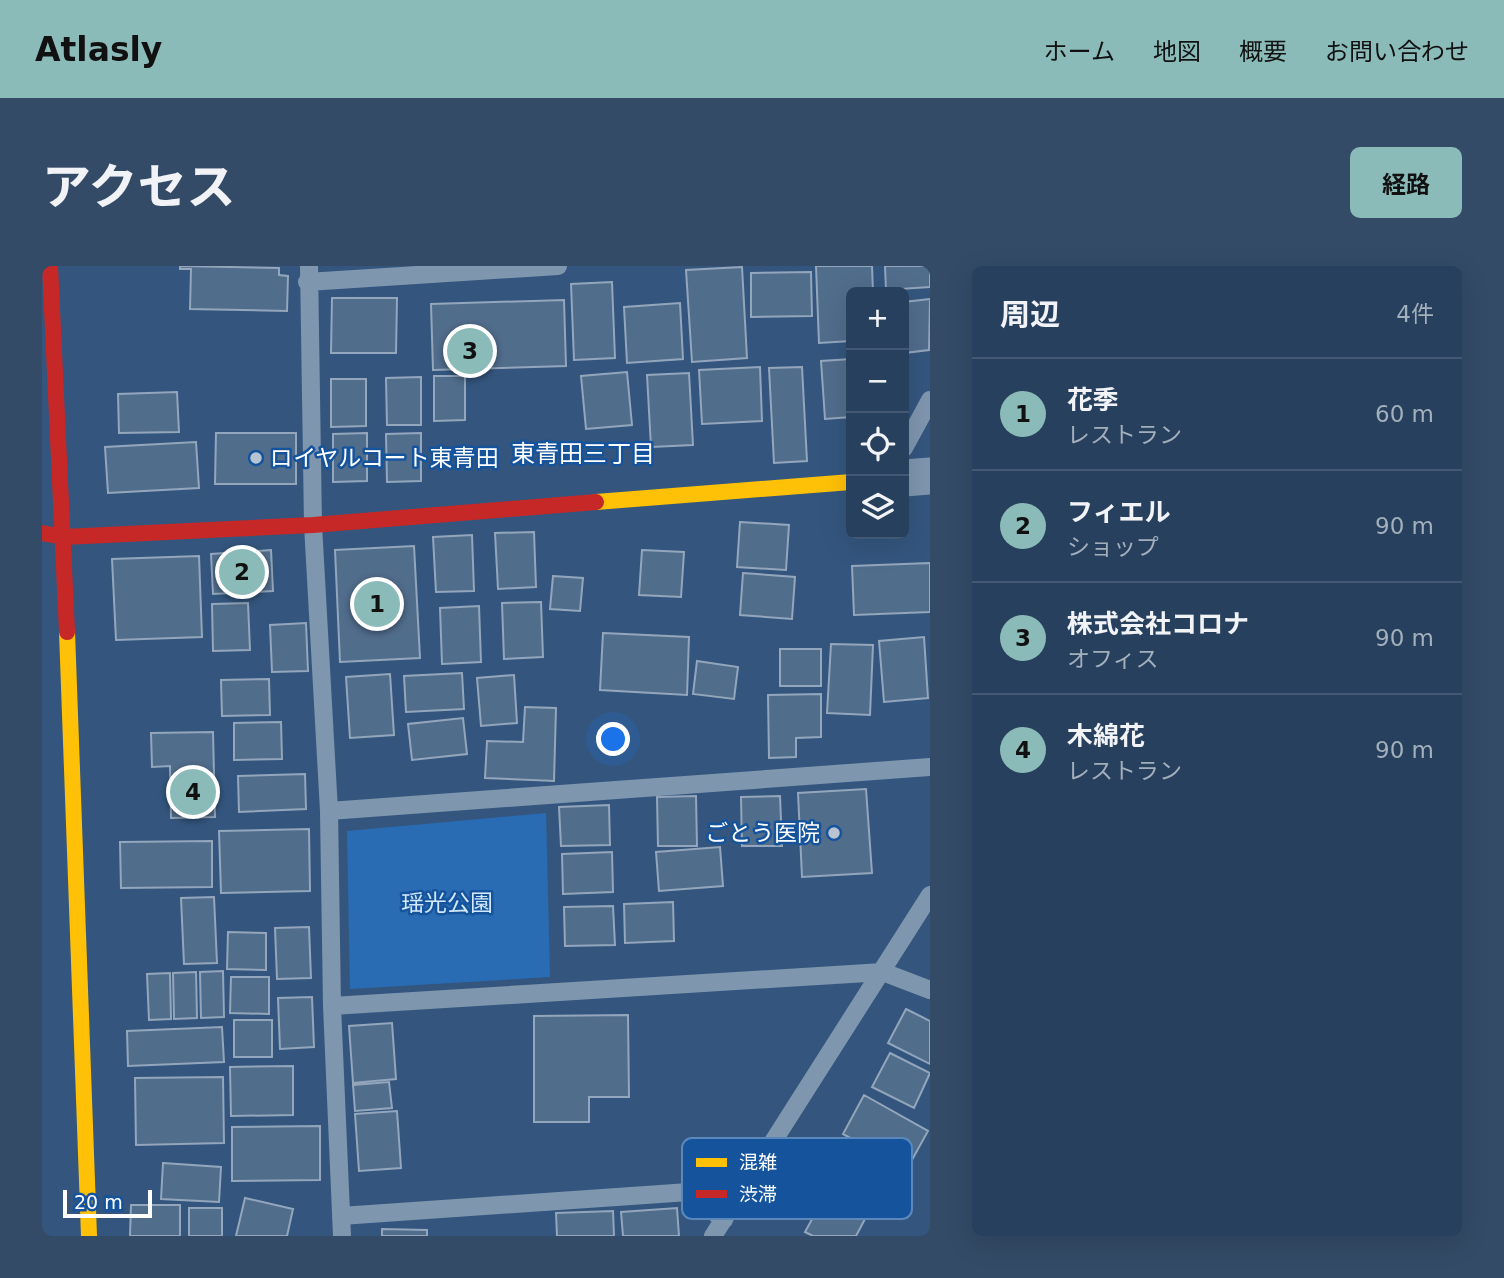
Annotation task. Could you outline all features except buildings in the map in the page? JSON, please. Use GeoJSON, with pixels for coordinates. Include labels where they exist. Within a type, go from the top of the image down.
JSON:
{"type":"FeatureCollection","features":[{"type":"Feature","properties":{"kind":"street"},"geometry":{"type":"LineString","coordinates":[[50,266],[64,537],[89,1236]]}},
{"type":"Feature","properties":{"kind":"street"},"geometry":{"type":"LineString","coordinates":[[909,478],[930,477]]}},
{"type":"Feature","properties":{"kind":"street"},"geometry":{"type":"LineString","coordinates":[[42,533],[64,537],[313,525],[846,482]]}},
{"type":"Feature","properties":{"kind":"lane"},"geometry":{"type":"LineString","coordinates":[[342,1236],[332,1006],[329,811],[313,525],[308,274],[558,266]]}},
{"type":"Feature","properties":{"kind":"lane"},"geometry":{"type":"LineString","coordinates":[[909,439],[930,400]]}},
{"type":"Feature","properties":{"kind":"lane"},"geometry":{"type":"LineString","coordinates":[[329,811],[930,767]]}},
{"type":"Feature","properties":{"kind":"lane"},"geometry":{"type":"LineString","coordinates":[[776,1138],[930,895]]}},
{"type":"Feature","properties":{"kind":"lane"},"geometry":{"type":"LineString","coordinates":[[332,1006],[883,972],[930,990]]}},
{"type":"Feature","properties":{"kind":"lane"},"geometry":{"type":"LineString","coordinates":[[341,1216],[682,1192]]}},
{"type":"Feature","properties":{"kind":"lane"},"geometry":{"type":"LineString","coordinates":[[713,1236],[723,1220]]}},
{"type":"Feature","properties":{"kind":"green space","name":"瑶光公園"},"geometry":{"type":"Polygon","coordinates":[[[546,813],[550,977],[350,989],[347,831],[546,813]]]}},
{"type":"Feature","properties":{"kind":"traffic: slow"},"geometry":{"type":"LineString","coordinates":[[596,502],[846,482]]}},
{"type":"Feature","properties":{"kind":"traffic: slow"},"geometry":{"type":"LineString","coordinates":[[67,632],[89,1236]]}},
{"type":"Feature","properties":{"kind":"traffic: jam"},"geometry":{"type":"LineString","coordinates":[[50,266],[67,632]]}},
{"type":"Feature","properties":{"kind":"traffic: jam"},"geometry":{"type":"LineString","coordinates":[[42,533],[64,537],[313,525],[596,502]]}},
{"type":"Feature","properties":{"kind":"place","name":"株式会社コロナ"},"geometry":{"type":"Point","coordinates":[470,351]}},
{"type":"Feature","properties":{"kind":"place","name":"ロイヤルコート東青田"},"geometry":{"type":"Point","coordinates":[256,458]}},
{"type":"Feature","properties":{"kind":"place","name":"フィエル"},"geometry":{"type":"Point","coordinates":[242,572]}},
{"type":"Feature","properties":{"kind":"place","name":"花季"},"geometry":{"type":"Point","coordinates":[377,604]}},
{"type":"Feature","properties":{"kind":"place","name":"木綿花"},"geometry":{"type":"Point","coordinates":[193,792]}},
{"type":"Feature","properties":{"kind":"place","name":"ごとう医院"},"geometry":{"type":"Point","coordinates":[834,833]}},
{"type":"Feature","properties":{"kind":"district","name":"東青田三丁目"},"geometry":{"type":"Point","coordinates":[583,454]}}]}
